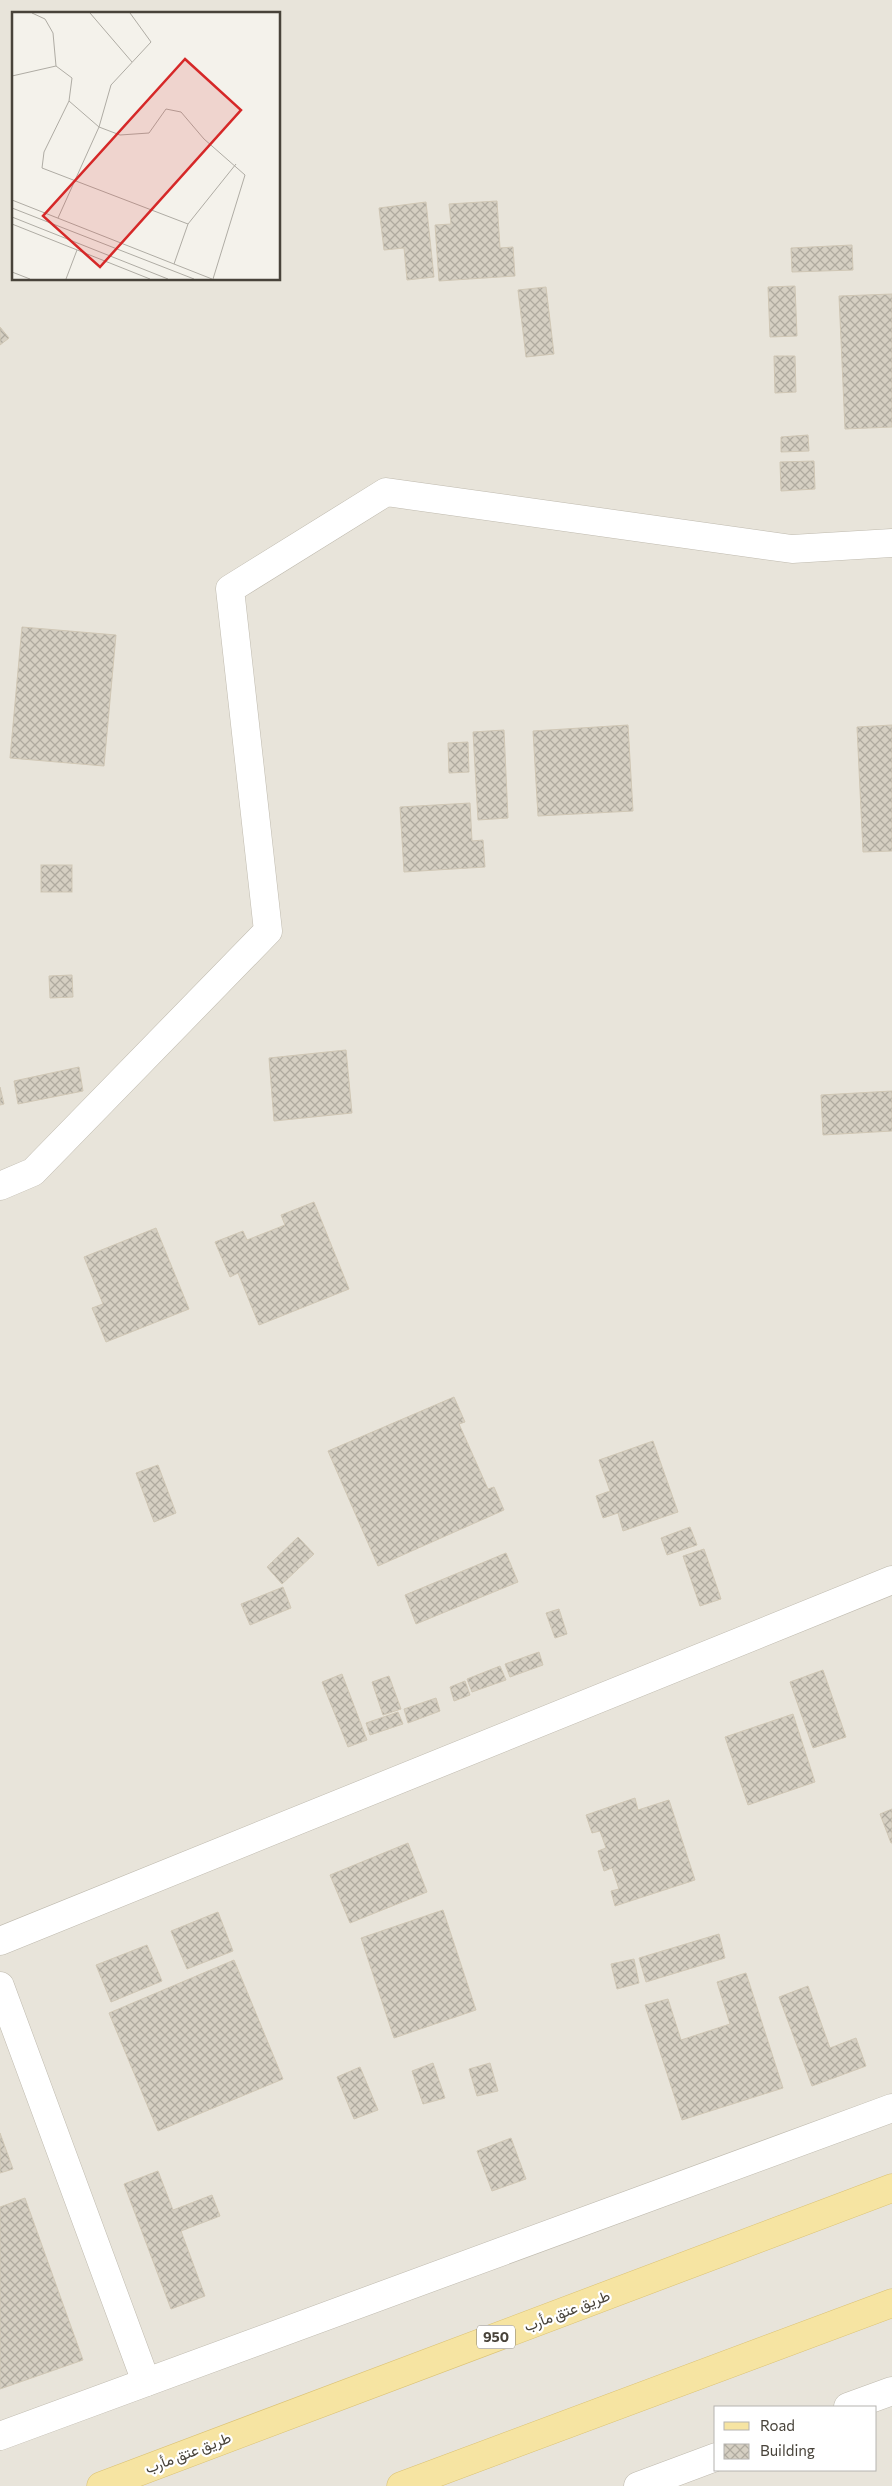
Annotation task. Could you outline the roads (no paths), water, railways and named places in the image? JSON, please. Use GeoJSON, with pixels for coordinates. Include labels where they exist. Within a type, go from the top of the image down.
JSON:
{"type":"FeatureCollection","features":[{"type":"Feature","properties":{"kind":"main road","name":"طريق عتق مأرب"},"geometry":{"type":"LineString","coordinates":[[101,2486],[892,2188]]}},
{"type":"Feature","properties":{"kind":"main road"},"geometry":{"type":"LineString","coordinates":[[401,2486],[892,2303]]}},
{"type":"Feature","properties":{"kind":"street"},"geometry":{"type":"LineString","coordinates":[[0,1186],[33,1172],[268,931],[230,590],[386,492],[792,549],[892,543]]}},
{"type":"Feature","properties":{"kind":"street"},"geometry":{"type":"LineString","coordinates":[[0,1941],[892,1580]]}},
{"type":"Feature","properties":{"kind":"street"},"geometry":{"type":"LineString","coordinates":[[0,1986],[146,2382]]}},
{"type":"Feature","properties":{"kind":"street"},"geometry":{"type":"LineString","coordinates":[[0,2436],[892,2108]]}},
{"type":"Feature","properties":{"kind":"street"},"geometry":{"type":"LineString","coordinates":[[851,2406],[892,2391]]}},
{"type":"Feature","properties":{"kind":"street"},"geometry":{"type":"LineString","coordinates":[[638,2486],[714,2458]]}}]}
